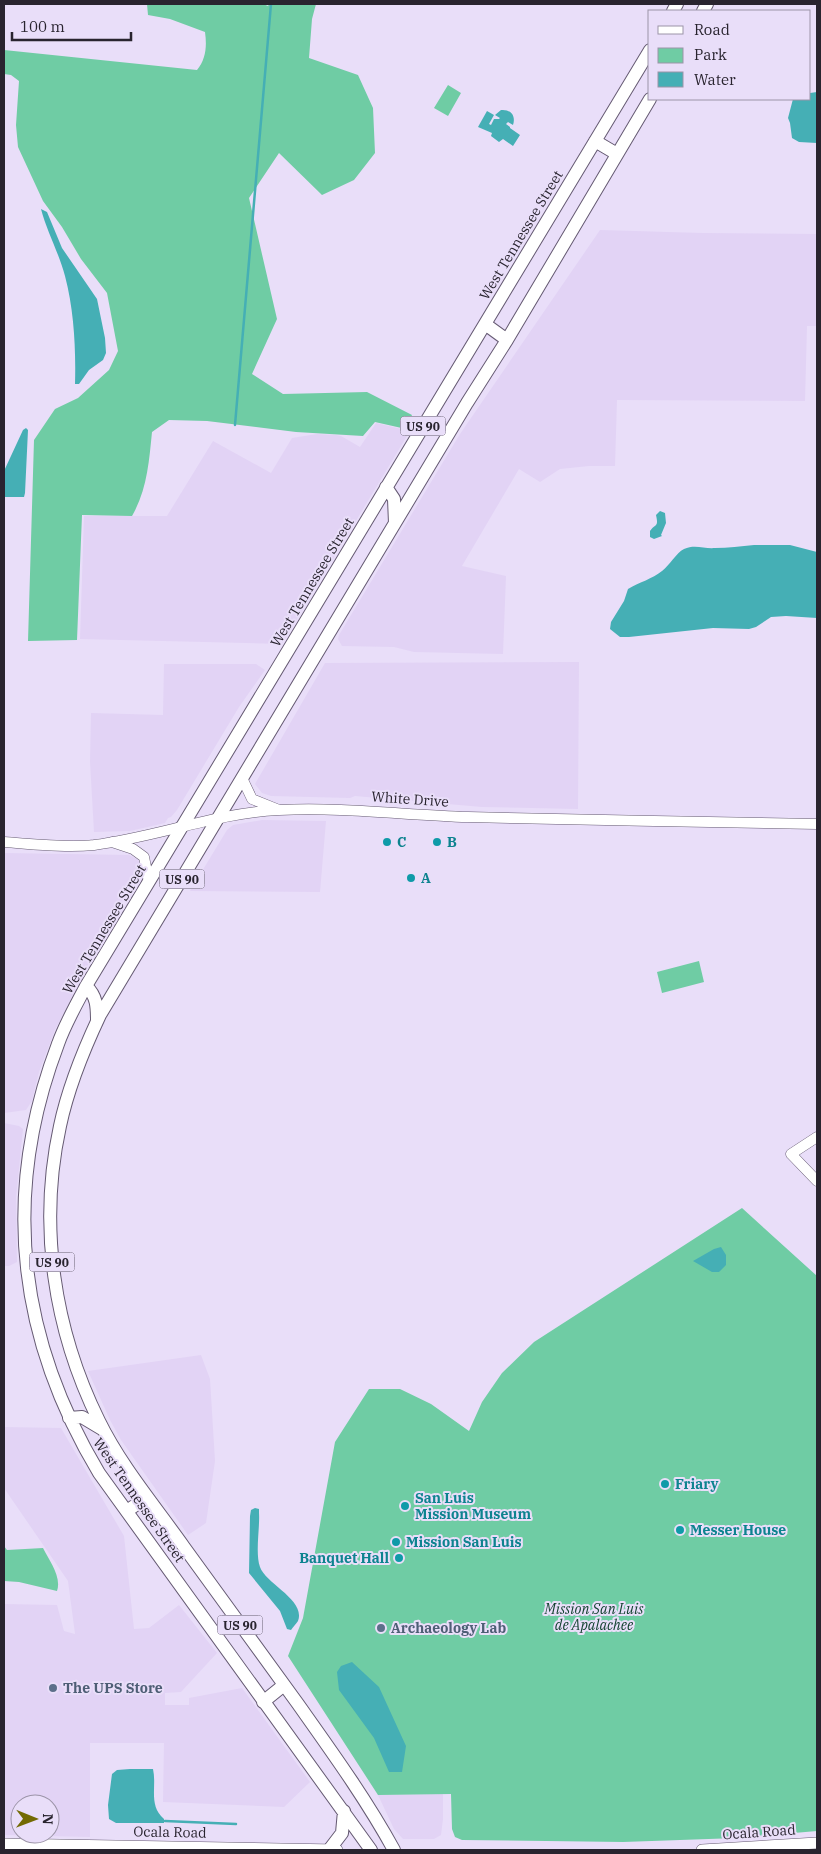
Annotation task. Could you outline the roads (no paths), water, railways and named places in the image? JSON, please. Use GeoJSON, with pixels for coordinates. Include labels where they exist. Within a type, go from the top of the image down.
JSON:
{"type":"FeatureCollection","features":[{"type":"Feature","properties":{"kind":"main road","name":"West Tennessee Street"},"geometry":{"type":"LineString","coordinates":[[371,1850],[99,1473],[81,1443],[48,1365],[33,1310],[27,1272],[24,1202],[28,1154],[42,1091],[58,1043],[86,986],[648,53]]}},
{"type":"Feature","properties":{"kind":"main road","name":"West Tennessee Street"},"geometry":{"type":"LineString","coordinates":[[394,1850],[359,1791],[148,1498],[104,1430],[83,1385],[68,1343],[59,1306],[52,1266],[49,1216],[52,1174],[59,1127],[82,1054],[97,1021],[649,100]]}},
{"type":"Feature","properties":{"kind":"main road"},"geometry":{"type":"LineString","coordinates":[[595,141],[617,154]]}},
{"type":"Feature","properties":{"kind":"main road"},"geometry":{"type":"LineString","coordinates":[[485,324],[507,340]]}},
{"type":"Feature","properties":{"kind":"main road"},"geometry":{"type":"LineString","coordinates":[[386,487],[394,500],[395,523]]}},
{"type":"Feature","properties":{"kind":"main road"},"geometry":{"type":"LineString","coordinates":[[86,986],[92,991],[96,999],[97,1021]]}},
{"type":"Feature","properties":{"kind":"main road"},"geometry":{"type":"LineString","coordinates":[[69,1418],[82,1417],[104,1430]]}},
{"type":"Feature","properties":{"kind":"main road"},"geometry":{"type":"LineString","coordinates":[[127,1511],[148,1498]]}},
{"type":"Feature","properties":{"kind":"main road"},"geometry":{"type":"LineString","coordinates":[[263,1702],[284,1685]]}},
{"type":"Feature","properties":{"kind":"main road"},"geometry":{"type":"LineString","coordinates":[[329,1850],[342,1833],[344,1811]]}},
{"type":"Feature","properties":{"kind":"main road","name":"Ocala Road"},"geometry":{"type":"LineString","coordinates":[[702,1850],[817,1843]]}},
{"type":"Feature","properties":{"kind":"main road","name":"Ocala Road"},"geometry":{"type":"LineString","coordinates":[[4,1844],[337,1850]]}},
{"type":"Feature","properties":{"kind":"street"},"geometry":{"type":"LineString","coordinates":[[242,778],[252,798],[280,810]]}},
{"type":"Feature","properties":{"kind":"street","name":"White Drive"},"geometry":{"type":"LineString","coordinates":[[4,842],[89,845],[143,836],[219,817],[280,810],[366,810],[511,818],[817,824]]}},
{"type":"Feature","properties":{"kind":"street"},"geometry":{"type":"LineString","coordinates":[[111,842],[133,849],[144,857],[148,869],[149,882]]}},
{"type":"Feature","properties":{"kind":"street"},"geometry":{"type":"LineString","coordinates":[[817,1137],[790,1154],[817,1181]]}},
{"type":"Feature","properties":{"kind":"water"},"geometry":{"type":"Polygon","coordinates":[[[817,92],[817,143],[799,142],[792,138],[788,118],[793,100],[811,100],[811,93],[817,92]]]}},
{"type":"Feature","properties":{"kind":"water"},"geometry":{"type":"Polygon","coordinates":[[[501,110],[512,114],[514,119],[513,125],[508,122],[506,124],[520,135],[513,146],[503,139],[499,142],[491,136],[492,133],[478,127],[487,111],[494,115],[489,124],[491,125],[494,119],[500,118],[495,115],[501,110]]]}},
{"type":"Feature","properties":{"kind":"water"},"geometry":{"type":"Polygon","coordinates":[[[41,209],[47,212],[62,248],[97,299],[106,353],[103,360],[89,370],[79,384],[75,384],[74,330],[68,289],[41,209]]]}},
{"type":"Feature","properties":{"kind":"water"},"geometry":{"type":"Polygon","coordinates":[[[26,428],[28,430],[24,497],[4,497],[4,471],[23,430],[26,428]]]}},
{"type":"Feature","properties":{"kind":"water"},"geometry":{"type":"Polygon","coordinates":[[[660,511],[665,513],[666,523],[662,536],[654,539],[650,537],[650,531],[657,524],[656,515],[660,511]]]}},
{"type":"Feature","properties":{"kind":"water"},"geometry":{"type":"Polygon","coordinates":[[[754,545],[790,545],[817,552],[817,618],[771,617],[756,627],[749,629],[713,628],[629,637],[620,637],[610,629],[611,622],[624,601],[628,589],[658,574],[684,549],[692,547],[720,548],[754,545]]]}},
{"type":"Feature","properties":{"kind":"water"},"geometry":{"type":"Polygon","coordinates":[[[721,1247],[726,1255],[726,1265],[719,1272],[712,1272],[693,1261],[714,1249],[721,1247]]]}},
{"type":"Feature","properties":{"kind":"water"},"geometry":{"type":"Polygon","coordinates":[[[259,1509],[258,1548],[260,1567],[270,1580],[291,1599],[299,1613],[298,1621],[291,1630],[287,1629],[280,1611],[249,1573],[250,1516],[251,1510],[259,1509]]]}},
{"type":"Feature","properties":{"kind":"water"},"geometry":{"type":"Polygon","coordinates":[[[352,1662],[379,1687],[406,1746],[402,1772],[389,1772],[374,1738],[339,1690],[337,1672],[341,1666],[352,1662]]]}},
{"type":"Feature","properties":{"kind":"water"},"geometry":{"type":"Polygon","coordinates":[[[153,1769],[156,1808],[164,1819],[164,1823],[116,1823],[109,1819],[108,1805],[112,1774],[117,1770],[153,1769]]]}},
{"type":"Feature","properties":{"kind":"waterway"},"geometry":{"type":"LineString","coordinates":[[235,425],[271,4]]}},
{"type":"Feature","properties":{"kind":"waterway"},"geometry":{"type":"LineString","coordinates":[[165,1821],[236,1824]]}},
{"type":"Feature","properties":{"kind":"place","name":"C"},"geometry":{"type":"Point","coordinates":[387,842]}},
{"type":"Feature","properties":{"kind":"place","name":"B"},"geometry":{"type":"Point","coordinates":[437,842]}},
{"type":"Feature","properties":{"kind":"place","name":"A"},"geometry":{"type":"Point","coordinates":[411,878]}},
{"type":"Feature","properties":{"kind":"place","name":"Friary"},"geometry":{"type":"Point","coordinates":[665,1484]}},
{"type":"Feature","properties":{"kind":"place","name":"San Luis Mission Museum"},"geometry":{"type":"Point","coordinates":[405,1506]}},
{"type":"Feature","properties":{"kind":"place","name":"Messer House"},"geometry":{"type":"Point","coordinates":[680,1530]}},
{"type":"Feature","properties":{"kind":"place","name":"Mission San Luis"},"geometry":{"type":"Point","coordinates":[396,1542]}},
{"type":"Feature","properties":{"kind":"place","name":"Banquet Hall"},"geometry":{"type":"Point","coordinates":[399,1558]}},
{"type":"Feature","properties":{"kind":"place","name":"Archaeology Lab"},"geometry":{"type":"Point","coordinates":[381,1628]}},
{"type":"Feature","properties":{"kind":"place","name":"The UPS Store"},"geometry":{"type":"Point","coordinates":[53,1688]}},
{"type":"Feature","properties":{"kind":"park label","name":"Mission San Luis de Apalachee"},"geometry":{"type":"Point","coordinates":[594,1618]}}]}
